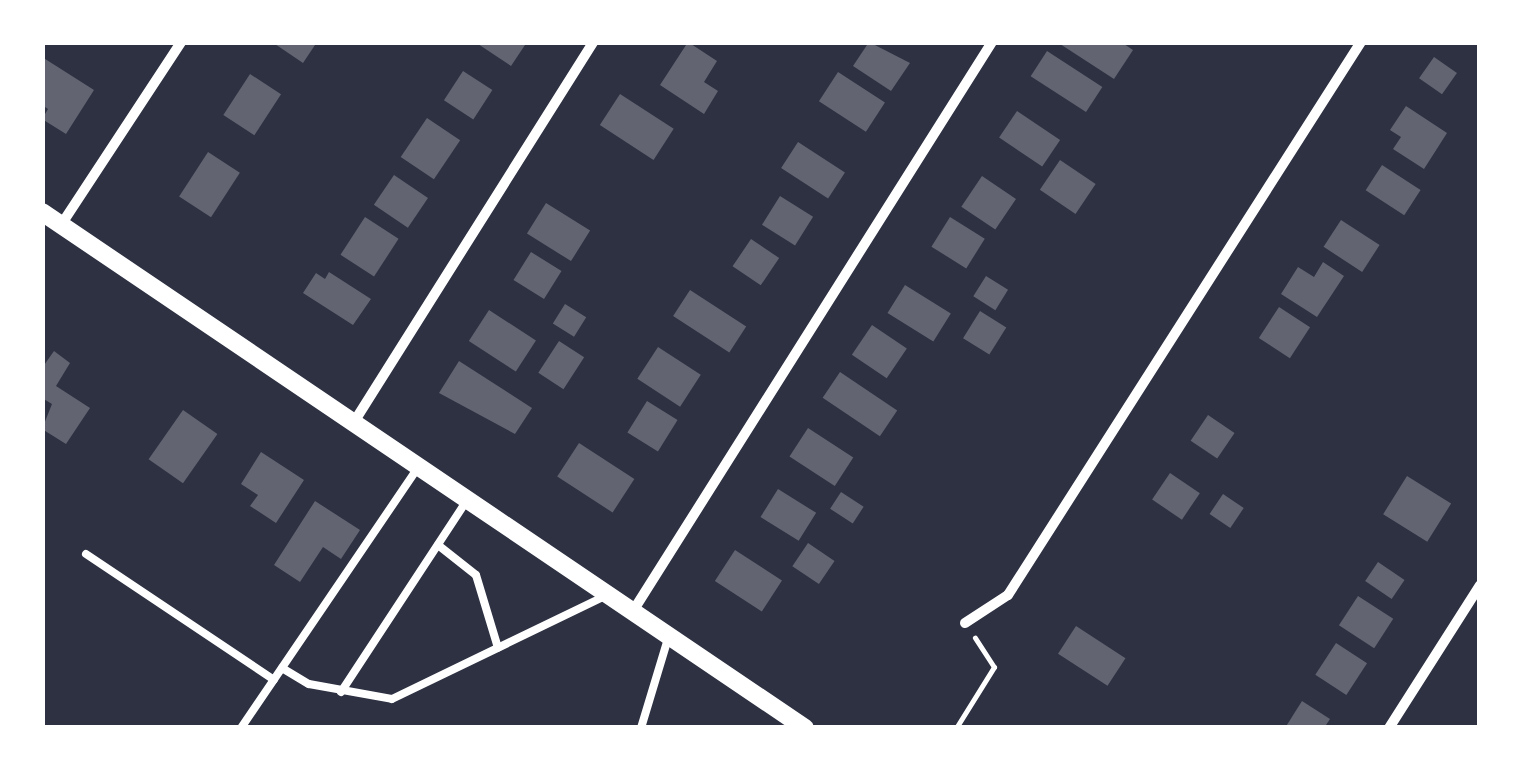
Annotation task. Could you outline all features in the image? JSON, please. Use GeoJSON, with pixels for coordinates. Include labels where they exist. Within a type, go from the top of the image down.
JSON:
{"type":"FeatureCollection","features":[{"type":"Feature","properties":{"kind":"street"},"geometry":{"type":"LineString","coordinates":[[61,225],[181,42]]}},
{"type":"Feature","properties":{"kind":"street"},"geometry":{"type":"LineString","coordinates":[[354,422],[593,42]]}},
{"type":"Feature","properties":{"kind":"street"},"geometry":{"type":"LineString","coordinates":[[633,611],[992,42]]}},
{"type":"Feature","properties":{"kind":"street"},"geometry":{"type":"LineString","coordinates":[[965,623],[1008,594],[1361,42]]}},
{"type":"Feature","properties":{"kind":"street"},"geometry":{"type":"LineString","coordinates":[[42,212],[805,728]]}},
{"type":"Feature","properties":{"kind":"street"},"geometry":{"type":"LineString","coordinates":[[1389,728],[1480,586]]}},
{"type":"Feature","properties":{"kind":"lane"},"geometry":{"type":"LineString","coordinates":[[242,728],[419,466]]}},
{"type":"Feature","properties":{"kind":"lane"},"geometry":{"type":"LineString","coordinates":[[341,692],[468,499]]}},
{"type":"Feature","properties":{"kind":"lane"},"geometry":{"type":"LineString","coordinates":[[438,545],[476,575],[498,648]]}},
{"type":"Feature","properties":{"kind":"lane"},"geometry":{"type":"LineString","coordinates":[[86,554],[274,680]]}},
{"type":"Feature","properties":{"kind":"lane"},"geometry":{"type":"LineString","coordinates":[[282,668],[341,692],[392,700],[608,594]]}},
{"type":"Feature","properties":{"kind":"lane"},"geometry":{"type":"LineString","coordinates":[[641,728],[670,635]]}},
{"type":"Feature","properties":{"kind":"path"},"geometry":{"type":"LineString","coordinates":[[956,728],[994,668],[965,623]]}},
{"type":"Feature","properties":{"kind":"building"},"geometry":{"type":"Polygon","coordinates":[[[272,42],[317,42],[303,63],[272,42]]]}},
{"type":"Feature","properties":{"kind":"building"},"geometry":{"type":"Polygon","coordinates":[[[475,42],[527,42],[511,66],[475,42]]]}},
{"type":"Feature","properties":{"kind":"building"},"geometry":{"type":"Polygon","coordinates":[[[688,42],[717,61],[704,82],[718,91],[704,114],[660,85],[688,42]]]}},
{"type":"Feature","properties":{"kind":"building"},"geometry":{"type":"Polygon","coordinates":[[[869,42],[910,63],[891,91],[853,66],[869,42]]]}},
{"type":"Feature","properties":{"kind":"building"},"geometry":{"type":"Polygon","coordinates":[[[1057,42],[1121,42],[1133,50],[1114,79],[1057,42]]]}},
{"type":"Feature","properties":{"kind":"building"},"geometry":{"type":"Polygon","coordinates":[[[1047,51],[1102,87],[1086,112],[1031,76],[1047,51]]]}},
{"type":"Feature","properties":{"kind":"building"},"geometry":{"type":"Polygon","coordinates":[[[42,57],[94,90],[66,134],[42,119],[48,109],[42,105],[42,57]]]}},
{"type":"Feature","properties":{"kind":"building"},"geometry":{"type":"Polygon","coordinates":[[[1434,57],[1457,73],[1442,94],[1419,78],[1434,57]]]}},
{"type":"Feature","properties":{"kind":"building"},"geometry":{"type":"Polygon","coordinates":[[[463,71],[492,90],[473,119],[444,100],[463,71]]]}},
{"type":"Feature","properties":{"kind":"building"},"geometry":{"type":"Polygon","coordinates":[[[838,72],[885,102],[866,132],[819,101],[838,72]]]}},
{"type":"Feature","properties":{"kind":"building"},"geometry":{"type":"Polygon","coordinates":[[[250,74],[281,94],[254,135],[223,115],[250,74]]]}},
{"type":"Feature","properties":{"kind":"building"},"geometry":{"type":"Polygon","coordinates":[[[620,94],[674,129],[654,160],[600,125],[620,94]]]}},
{"type":"Feature","properties":{"kind":"building"},"geometry":{"type":"Polygon","coordinates":[[[1406,106],[1447,133],[1424,169],[1393,149],[1401,137],[1390,130],[1406,106]]]}},
{"type":"Feature","properties":{"kind":"building"},"geometry":{"type":"Polygon","coordinates":[[[1017,111],[1060,140],[1042,167],[999,138],[1017,111]]]}},
{"type":"Feature","properties":{"kind":"building"},"geometry":{"type":"Polygon","coordinates":[[[427,118],[460,140],[434,179],[401,157],[427,118]]]}},
{"type":"Feature","properties":{"kind":"building"},"geometry":{"type":"Polygon","coordinates":[[[798,142],[845,172],[828,198],[781,168],[798,142]]]}},
{"type":"Feature","properties":{"kind":"building"},"geometry":{"type":"Polygon","coordinates":[[[208,152],[240,173],[211,217],[179,196],[208,152]]]}},
{"type":"Feature","properties":{"kind":"building"},"geometry":{"type":"Polygon","coordinates":[[[1060,160],[1096,184],[1076,214],[1040,190],[1060,160]]]}},
{"type":"Feature","properties":{"kind":"building"},"geometry":{"type":"Polygon","coordinates":[[[1382,165],[1421,190],[1404,215],[1366,190],[1382,165]]]}},
{"type":"Feature","properties":{"kind":"building"},"geometry":{"type":"Polygon","coordinates":[[[394,175],[428,198],[408,228],[374,205],[394,175]]]}},
{"type":"Feature","properties":{"kind":"building"},"geometry":{"type":"Polygon","coordinates":[[[982,176],[1016,199],[995,230],[961,207],[982,176]]]}},
{"type":"Feature","properties":{"kind":"building"},"geometry":{"type":"Polygon","coordinates":[[[780,196],[813,217],[795,246],[762,225],[780,196]]]}},
{"type":"Feature","properties":{"kind":"building"},"geometry":{"type":"Polygon","coordinates":[[[546,203],[590,231],[571,261],[527,234],[546,203]]]}},
{"type":"Feature","properties":{"kind":"building"},"geometry":{"type":"Polygon","coordinates":[[[365,217],[399,239],[374,277],[340,255],[365,217]]]}},
{"type":"Feature","properties":{"kind":"building"},"geometry":{"type":"Polygon","coordinates":[[[950,217],[985,239],[966,268],[931,247],[950,217]]]}},
{"type":"Feature","properties":{"kind":"building"},"geometry":{"type":"Polygon","coordinates":[[[1341,220],[1380,245],[1362,272],[1324,247],[1341,220]]]}},
{"type":"Feature","properties":{"kind":"building"},"geometry":{"type":"Polygon","coordinates":[[[751,239],[779,258],[761,285],[733,266],[751,239]]]}},
{"type":"Feature","properties":{"kind":"building"},"geometry":{"type":"Polygon","coordinates":[[[531,252],[562,271],[544,299],[514,280],[531,252]]]}},
{"type":"Feature","properties":{"kind":"building"},"geometry":{"type":"Polygon","coordinates":[[[1323,262],[1344,276],[1317,317],[1281,294],[1298,267],[1314,277],[1323,262]]]}},
{"type":"Feature","properties":{"kind":"building"},"geometry":{"type":"Polygon","coordinates":[[[329,272],[371,299],[353,325],[303,293],[316,273],[325,279],[329,272]]]}},
{"type":"Feature","properties":{"kind":"building"},"geometry":{"type":"Polygon","coordinates":[[[986,276],[1008,290],[995,310],[973,296],[986,276]]]}},
{"type":"Feature","properties":{"kind":"building"},"geometry":{"type":"Polygon","coordinates":[[[905,285],[951,314],[933,342],[888,313],[905,285]]]}},
{"type":"Feature","properties":{"kind":"building"},"geometry":{"type":"Polygon","coordinates":[[[690,290],[746,326],[729,352],[673,316],[690,290]]]}},
{"type":"Feature","properties":{"kind":"building"},"geometry":{"type":"Polygon","coordinates":[[[565,304],[586,317],[574,337],[553,324],[565,304]]]}},
{"type":"Feature","properties":{"kind":"building"},"geometry":{"type":"Polygon","coordinates":[[[1279,307],[1310,327],[1290,358],[1259,338],[1279,307]]]}},
{"type":"Feature","properties":{"kind":"building"},"geometry":{"type":"Polygon","coordinates":[[[489,310],[536,340],[516,372],[469,341],[489,310]]]}},
{"type":"Feature","properties":{"kind":"building"},"geometry":{"type":"Polygon","coordinates":[[[980,311],[1006,327],[989,355],[963,338],[980,311]]]}},
{"type":"Feature","properties":{"kind":"building"},"geometry":{"type":"Polygon","coordinates":[[[872,325],[907,348],[887,378],[852,355],[872,325]]]}},
{"type":"Feature","properties":{"kind":"building"},"geometry":{"type":"Polygon","coordinates":[[[559,341],[584,357],[563,389],[538,373],[559,341]]]}},
{"type":"Feature","properties":{"kind":"building"},"geometry":{"type":"Polygon","coordinates":[[[658,347],[701,375],[680,407],[637,379],[658,347]]]}},
{"type":"Feature","properties":{"kind":"building"},"geometry":{"type":"Polygon","coordinates":[[[54,351],[70,363],[56,386],[90,408],[66,444],[42,429],[52,404],[42,398],[42,368],[54,351]]]}},
{"type":"Feature","properties":{"kind":"building"},"geometry":{"type":"Polygon","coordinates":[[[459,361],[532,408],[515,434],[439,393],[459,361]]]}},
{"type":"Feature","properties":{"kind":"building"},"geometry":{"type":"Polygon","coordinates":[[[840,372],[897,411],[880,436],[823,398],[840,372]]]}},
{"type":"Feature","properties":{"kind":"building"},"geometry":{"type":"Polygon","coordinates":[[[647,401],[678,420],[658,451],[627,432],[647,401]]]}},
{"type":"Feature","properties":{"kind":"building"},"geometry":{"type":"Polygon","coordinates":[[[183,410],[217,434],[183,483],[149,459],[183,410]]]}},
{"type":"Feature","properties":{"kind":"building"},"geometry":{"type":"Polygon","coordinates":[[[1208,415],[1235,433],[1217,459],[1191,441],[1208,415]]]}},
{"type":"Feature","properties":{"kind":"building"},"geometry":{"type":"Polygon","coordinates":[[[808,428],[853,457],[835,486],[789,457],[808,428]]]}},
{"type":"Feature","properties":{"kind":"building"},"geometry":{"type":"Polygon","coordinates":[[[579,443],[634,479],[613,512],[557,477],[579,443]]]}},
{"type":"Feature","properties":{"kind":"building"},"geometry":{"type":"Polygon","coordinates":[[[261,452],[304,480],[276,523],[250,506],[258,495],[241,484],[261,452]]]}},
{"type":"Feature","properties":{"kind":"building"},"geometry":{"type":"Polygon","coordinates":[[[1170,473],[1200,493],[1182,520],[1152,500],[1170,473]]]}},
{"type":"Feature","properties":{"kind":"building"},"geometry":{"type":"Polygon","coordinates":[[[1407,476],[1451,504],[1427,542],[1383,514],[1407,476]]]}},
{"type":"Feature","properties":{"kind":"building"},"geometry":{"type":"Polygon","coordinates":[[[778,489],[816,513],[799,541],[761,517],[778,489]]]}},
{"type":"Feature","properties":{"kind":"building"},"geometry":{"type":"Polygon","coordinates":[[[841,492],[864,507],[853,523],[830,509],[841,492]]]}},
{"type":"Feature","properties":{"kind":"building"},"geometry":{"type":"Polygon","coordinates":[[[1223,494],[1244,508],[1230,528],[1210,514],[1223,494]]]}},
{"type":"Feature","properties":{"kind":"building"},"geometry":{"type":"Polygon","coordinates":[[[315,501],[360,530],[341,559],[323,547],[300,582],[274,565],[315,501]]]}},
{"type":"Feature","properties":{"kind":"building"},"geometry":{"type":"Polygon","coordinates":[[[808,543],[835,561],[819,584],[792,566],[808,543]]]}},
{"type":"Feature","properties":{"kind":"building"},"geometry":{"type":"Polygon","coordinates":[[[735,550],[782,580],[762,612],[715,581],[735,550]]]}},
{"type":"Feature","properties":{"kind":"building"},"geometry":{"type":"Polygon","coordinates":[[[1378,562],[1405,580],[1392,599],[1365,581],[1378,562]]]}},
{"type":"Feature","properties":{"kind":"building"},"geometry":{"type":"Polygon","coordinates":[[[1358,596],[1393,619],[1374,648],[1339,625],[1358,596]]]}},
{"type":"Feature","properties":{"kind":"building"},"geometry":{"type":"Polygon","coordinates":[[[1076,626],[1125,658],[1108,686],[1058,654],[1076,626]]]}},
{"type":"Feature","properties":{"kind":"building"},"geometry":{"type":"Polygon","coordinates":[[[1336,643],[1367,663],[1346,695],[1315,675],[1336,643]]]}},
{"type":"Feature","properties":{"kind":"building"},"geometry":{"type":"Polygon","coordinates":[[[1302,701],[1330,719],[1324,728],[1285,728],[1302,701]]]}}]}
